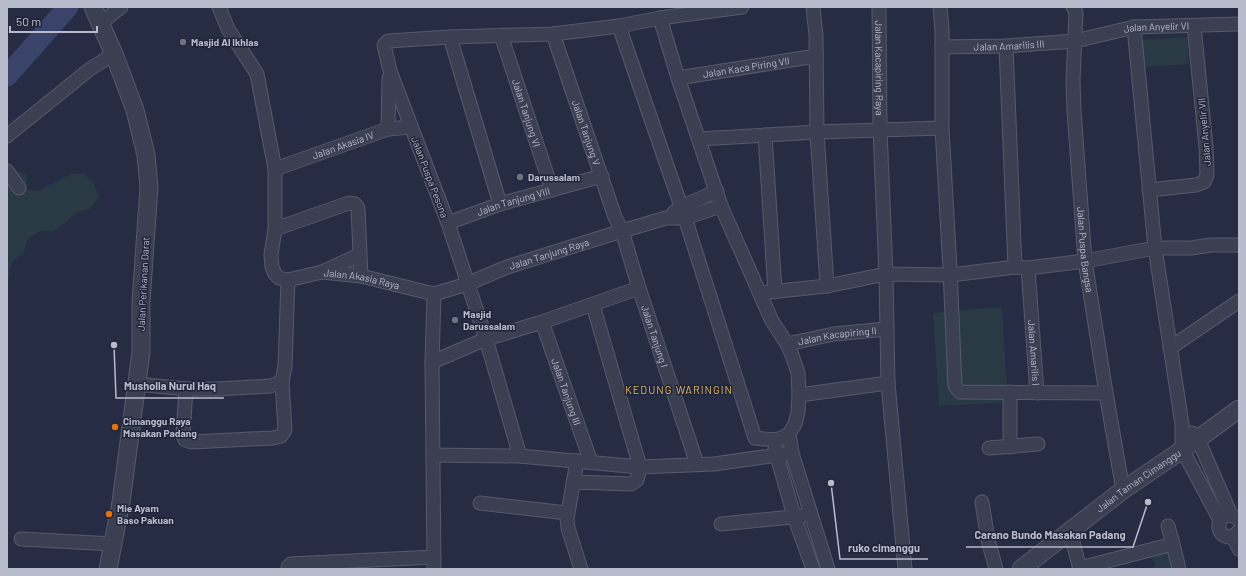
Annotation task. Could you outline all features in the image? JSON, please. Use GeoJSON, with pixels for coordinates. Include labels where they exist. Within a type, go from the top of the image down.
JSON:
{"type":"FeatureCollection","features":[{"type":"Feature","properties":{"kind":"street","name":"Jalan Perikanan Darat"},"geometry":{"type":"LineString","coordinates":[[93,7],[114,54],[137,117],[146,155],[149,187],[141,302],[141,352],[122,502],[108,569]]}},
{"type":"Feature","properties":{"kind":"street"},"geometry":{"type":"LineString","coordinates":[[101,23],[121,7]]}},
{"type":"Feature","properties":{"kind":"street"},"geometry":{"type":"LineString","coordinates":[[186,389],[183,435],[185,440],[191,442],[273,438],[281,436],[285,430],[282,382],[285,366],[288,280],[279,278],[272,267],[272,245],[275,229],[275,169],[257,74],[228,29],[219,7]]}},
{"type":"Feature","properties":{"kind":"street"},"geometry":{"type":"LineString","coordinates":[[500,204],[450,36],[553,34],[619,26],[660,18],[742,7]]}},
{"type":"Feature","properties":{"kind":"street"},"geometry":{"type":"LineString","coordinates":[[813,7],[816,35],[817,132],[827,286]]}},
{"type":"Feature","properties":{"kind":"street","name":"Jalan Kacapiring Raya"},"geometry":{"type":"LineString","coordinates":[[879,7],[880,130],[888,329],[888,383],[905,569]]}},
{"type":"Feature","properties":{"kind":"street"},"geometry":{"type":"LineString","coordinates":[[940,7],[942,47],[942,128],[951,275],[955,386],[960,392],[1037,393]]}},
{"type":"Feature","properties":{"kind":"street","name":"Jalan Puspa Bangsa"},"geometry":{"type":"LineString","coordinates":[[1075,8],[1073,80],[1074,111],[1085,261],[1123,490]]}},
{"type":"Feature","properties":{"kind":"street"},"geometry":{"type":"LineString","coordinates":[[660,18],[678,78],[721,206],[772,321],[787,344],[797,368],[799,395],[798,412],[795,424],[789,434],[782,438],[774,440],[755,438]]}},
{"type":"Feature","properties":{"kind":"street","name":"Jalan Anyelir VI"},"geometry":{"type":"LineString","coordinates":[[1075,41],[1134,27],[1239,24]]}},
{"type":"Feature","properties":{"kind":"street"},"geometry":{"type":"LineString","coordinates":[[619,26],[683,212],[755,438],[758,458]]}},
{"type":"Feature","properties":{"kind":"street","name":"Jalan Anyelir VII"},"geometry":{"type":"LineString","coordinates":[[1149,190],[1196,185],[1204,182],[1207,175],[1206,147],[1194,26]]}},
{"type":"Feature","properties":{"kind":"street"},"geometry":{"type":"LineString","coordinates":[[1134,27],[1155,248],[1182,424],[1182,449],[1230,518]]}},
{"type":"Feature","properties":{"kind":"street","name":"Jalan Tanjung V"},"geometry":{"type":"LineString","coordinates":[[553,34],[615,217],[622,231]]}},
{"type":"Feature","properties":{"kind":"street","name":"Jalan Tanjung VI"},"geometry":{"type":"LineString","coordinates":[[501,35],[552,190]]}},
{"type":"Feature","properties":{"kind":"street","name":"Jalan Puspa Pesona"},"geometry":{"type":"LineString","coordinates":[[450,36],[388,41],[384,45],[390,71],[448,223],[486,339],[520,456]]}},
{"type":"Feature","properties":{"kind":"street","name":"Jalan Amarilis III"},"geometry":{"type":"LineString","coordinates":[[942,47],[962,45],[1006,46],[1075,41]]}},
{"type":"Feature","properties":{"kind":"street","name":"Jalan Amarilis I"},"geometry":{"type":"LineString","coordinates":[[1006,46],[1021,267],[1037,393],[1106,393]]}},
{"type":"Feature","properties":{"kind":"street"},"geometry":{"type":"LineString","coordinates":[[7,136],[84,74],[114,54]]}},
{"type":"Feature","properties":{"kind":"street","name":"Jalan Kaca Piring VII"},"geometry":{"type":"LineString","coordinates":[[678,78],[816,56]]}},
{"type":"Feature","properties":{"kind":"street","name":"Jalan Puspa Pesona"},"geometry":{"type":"LineString","coordinates":[[388,128],[390,71]]}},
{"type":"Feature","properties":{"kind":"street","name":"Jalan Akasia IV"},"geometry":{"type":"LineString","coordinates":[[275,169],[388,128],[411,127]]}},
{"type":"Feature","properties":{"kind":"street"},"geometry":{"type":"LineString","coordinates":[[699,139],[817,132],[942,128]]}},
{"type":"Feature","properties":{"kind":"street"},"geometry":{"type":"LineString","coordinates":[[765,135],[775,292]]}},
{"type":"Feature","properties":{"kind":"street"},"geometry":{"type":"LineString","coordinates":[[7,171],[19,188]]}},
{"type":"Feature","properties":{"kind":"street","name":"Jalan Tanjung VIII"},"geometry":{"type":"LineString","coordinates":[[448,223],[500,204],[602,176]]}},
{"type":"Feature","properties":{"kind":"street","name":"Jalan Tanjung Raya"},"geometry":{"type":"LineString","coordinates":[[683,212],[717,191]]}},
{"type":"Feature","properties":{"kind":"street"},"geometry":{"type":"LineString","coordinates":[[275,229],[349,203],[355,204],[358,208],[361,276]]}},
{"type":"Feature","properties":{"kind":"street","name":"Jalan Tanjung Raya"},"geometry":{"type":"LineString","coordinates":[[434,294],[467,284],[507,267],[683,212],[721,206]]}},
{"type":"Feature","properties":{"kind":"street","name":"Jalan Tanjung I"},"geometry":{"type":"LineString","coordinates":[[622,231],[639,288],[697,464]]}},
{"type":"Feature","properties":{"kind":"street"},"geometry":{"type":"LineString","coordinates":[[760,293],[827,286],[886,274],[951,275],[1085,261],[1155,248],[1191,248],[1212,245],[1239,245]]}},
{"type":"Feature","properties":{"kind":"street"},"geometry":{"type":"LineString","coordinates":[[322,272],[359,254]]}},
{"type":"Feature","properties":{"kind":"street","name":"Jalan Akasia Raya"},"geometry":{"type":"LineString","coordinates":[[288,280],[322,272],[361,276],[434,294]]}},
{"type":"Feature","properties":{"kind":"street"},"geometry":{"type":"LineString","coordinates":[[432,362],[486,339],[593,305],[639,288]]}},
{"type":"Feature","properties":{"kind":"street"},"geometry":{"type":"LineString","coordinates":[[288,569],[288,566],[291,564],[356,565],[434,563],[432,362],[434,294]]}},
{"type":"Feature","properties":{"kind":"street"},"geometry":{"type":"LineString","coordinates":[[1170,348],[1239,301]]}},
{"type":"Feature","properties":{"kind":"street"},"geometry":{"type":"LineString","coordinates":[[573,482],[631,484],[637,480],[640,467],[593,305]]}},
{"type":"Feature","properties":{"kind":"street","name":"Jalan Tanjung III"},"geometry":{"type":"LineString","coordinates":[[542,322],[591,462]]}},
{"type":"Feature","properties":{"kind":"street","name":"Jalan Kacapiring II"},"geometry":{"type":"LineString","coordinates":[[787,344],[834,334],[888,329]]}},
{"type":"Feature","properties":{"kind":"street"},"geometry":{"type":"LineString","coordinates":[[137,384],[186,389],[218,389],[270,386],[282,382]]}},
{"type":"Feature","properties":{"kind":"street"},"geometry":{"type":"LineString","coordinates":[[799,395],[888,383]]}},
{"type":"Feature","properties":{"kind":"street"},"geometry":{"type":"LineString","coordinates":[[1010,392],[1010,447]]}},
{"type":"Feature","properties":{"kind":"street","name":"Jalan Taman Cimanggu"},"geometry":{"type":"LineString","coordinates":[[1021,569],[1123,490],[1239,409]]}},
{"type":"Feature","properties":{"kind":"street"},"geometry":{"type":"LineString","coordinates":[[1182,424],[1198,439],[1230,518]]}},
{"type":"Feature","properties":{"kind":"street"},"geometry":{"type":"LineString","coordinates":[[789,434],[792,453],[828,569]]}},
{"type":"Feature","properties":{"kind":"street"},"geometry":{"type":"LineString","coordinates":[[774,440],[776,456],[794,516],[813,569]]}},
{"type":"Feature","properties":{"kind":"street"},"geometry":{"type":"LineString","coordinates":[[989,448],[1038,444]]}},
{"type":"Feature","properties":{"kind":"street"},"geometry":{"type":"LineString","coordinates":[[433,455],[520,456],[577,460],[640,467],[714,464],[792,453]]}},
{"type":"Feature","properties":{"kind":"street"},"geometry":{"type":"LineString","coordinates":[[577,460],[567,513],[568,528],[581,569]]}},
{"type":"Feature","properties":{"kind":"street"},"geometry":{"type":"LineString","coordinates":[[982,502],[988,540],[996,569]]}},
{"type":"Feature","properties":{"kind":"street"},"geometry":{"type":"LineString","coordinates":[[480,503],[567,513]]}},
{"type":"Feature","properties":{"kind":"street"},"geometry":{"type":"LineString","coordinates":[[721,524],[810,515]]}},
{"type":"Feature","properties":{"kind":"street"},"geometry":{"type":"LineString","coordinates":[[1230,518],[1218,527],[1221,533],[1226,537],[1236,534],[1239,549]]}},
{"type":"Feature","properties":{"kind":"street"},"geometry":{"type":"LineString","coordinates":[[1168,526],[1179,569]]}},
{"type":"Feature","properties":{"kind":"street"},"geometry":{"type":"LineString","coordinates":[[1070,532],[1080,569],[1173,544]]}},
{"type":"Feature","properties":{"kind":"street"},"geometry":{"type":"LineString","coordinates":[[21,539],[113,544]]}},
{"type":"Feature","properties":{"kind":"shaded area"},"geometry":{"type":"Polygon","coordinates":[[[1187,37],[1189,64],[1143,67],[1142,40],[1187,37]]]}},
{"type":"Feature","properties":{"kind":"shaded area"},"geometry":{"type":"Polygon","coordinates":[[[7,171],[16,171],[27,175],[26,190],[38,191],[72,174],[84,174],[94,183],[99,197],[89,209],[75,213],[65,223],[53,231],[40,231],[28,239],[23,254],[12,262],[7,287],[7,171]]]}},
{"type":"Feature","properties":{"kind":"shaded area"},"geometry":{"type":"Polygon","coordinates":[[[1002,308],[1008,402],[939,406],[933,313],[1002,308]]]}},
{"type":"Feature","properties":{"kind":"shaded area"},"geometry":{"type":"Polygon","coordinates":[[[1161,547],[1171,554],[1175,569],[1153,569],[1155,565],[1151,554],[1161,547]]]}},
{"type":"Feature","properties":{"kind":"waterway"},"geometry":{"type":"LineString","coordinates":[[7,76],[68,7]]}},
{"type":"Feature","properties":{"kind":"place","name":"Masjid Al Ikhlas"},"geometry":{"type":"Point","coordinates":[183,42]}},
{"type":"Feature","properties":{"kind":"place","name":"Darussalam"},"geometry":{"type":"Point","coordinates":[520,177]}},
{"type":"Feature","properties":{"kind":"place","name":"Masjid Darussalam"},"geometry":{"type":"Point","coordinates":[455,320]}},
{"type":"Feature","properties":{"kind":"place","name":"Musholla Nurul Haq"},"geometry":{"type":"Point","coordinates":[114,345]}},
{"type":"Feature","properties":{"kind":"place","name":"Cimanggu Raya Masakan Padang"},"geometry":{"type":"Point","coordinates":[115,427]}},
{"type":"Feature","properties":{"kind":"place","name":"ruko cimanggu"},"geometry":{"type":"Point","coordinates":[831,483]}},
{"type":"Feature","properties":{"kind":"place","name":"Carano Bundo Masakan Padang"},"geometry":{"type":"Point","coordinates":[1148,502]}},
{"type":"Feature","properties":{"kind":"place","name":"Mie Ayam Baso Pakuan"},"geometry":{"type":"Point","coordinates":[109,514]}},
{"type":"Feature","properties":{"kind":"district","name":"KEDUNG WARINGIN"},"geometry":{"type":"Point","coordinates":[679,390]}}]}
